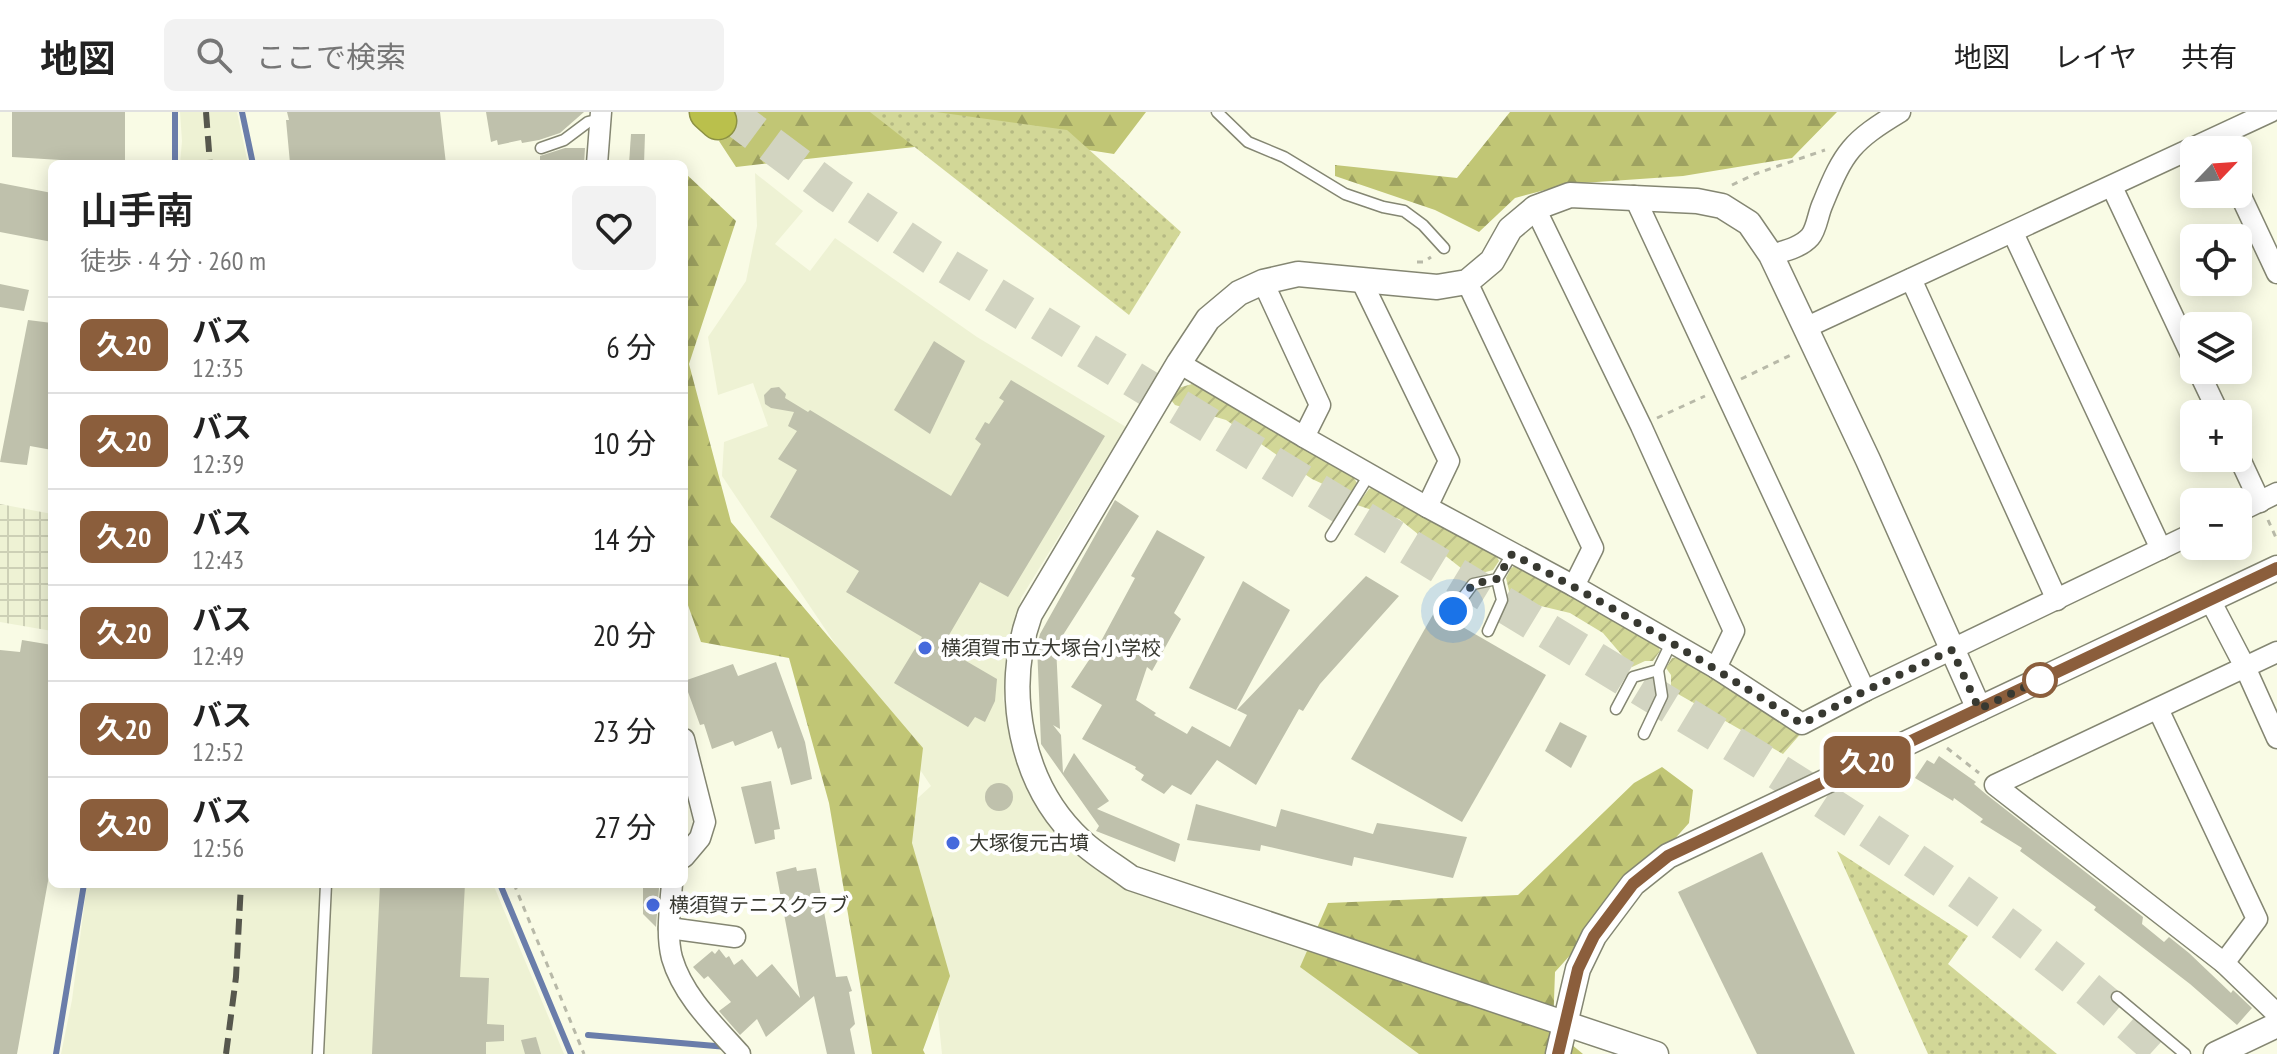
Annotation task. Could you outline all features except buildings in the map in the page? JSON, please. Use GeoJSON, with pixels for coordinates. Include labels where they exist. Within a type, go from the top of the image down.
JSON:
{"type":"FeatureCollection","features":[{"type":"Feature","properties":{"kind":"street"},"geometry":{"type":"LineString","coordinates":[[1771,255],[1801,244],[1812,235],[1835,174],[1848,152],[1866,133],[1900,112]]}},
{"type":"Feature","properties":{"kind":"street"},"geometry":{"type":"LineString","coordinates":[[2230,136],[2270,112]]}},
{"type":"Feature","properties":{"kind":"street"},"geometry":{"type":"LineString","coordinates":[[597,160],[601,116]]}},
{"type":"Feature","properties":{"kind":"street"},"geometry":{"type":"LineString","coordinates":[[1805,328],[2180,159]]}},
{"type":"Feature","properties":{"kind":"street"},"geometry":{"type":"LineString","coordinates":[[2112,187],[2180,331]]}},
{"type":"Feature","properties":{"kind":"street"},"geometry":{"type":"LineString","coordinates":[[1656,1054],[1131,878],[1081,841],[1051,806],[1036,776],[1019,728],[1016,682],[1020,642],[1030,614],[1208,319],[1239,293],[1263,282],[1298,274],[1437,287],[1467,282],[1492,261],[1510,229],[1535,208],[1570,195],[1634,196],[1722,206],[1749,223],[1771,255],[1979,709]]}},
{"type":"Feature","properties":{"kind":"street"},"geometry":{"type":"LineString","coordinates":[[1634,196],[1865,691]]}},
{"type":"Feature","properties":{"kind":"street"},"geometry":{"type":"LineString","coordinates":[[1535,208],[1641,426],[1734,631],[1716,668]]}},
{"type":"Feature","properties":{"kind":"street"},"geometry":{"type":"LineString","coordinates":[[2246,208],[2277,273]]}},
{"type":"Feature","properties":{"kind":"street"},"geometry":{"type":"LineString","coordinates":[[2013,233],[2161,549]]}},
{"type":"Feature","properties":{"kind":"street"},"geometry":{"type":"LineString","coordinates":[[1911,279],[2057,600]]}},
{"type":"Feature","properties":{"kind":"street"},"geometry":{"type":"LineString","coordinates":[[1361,280],[1449,461],[1427,507]]}},
{"type":"Feature","properties":{"kind":"street"},"geometry":{"type":"LineString","coordinates":[[1263,282],[1320,405],[1304,437]]}},
{"type":"Feature","properties":{"kind":"street"},"geometry":{"type":"LineString","coordinates":[[1467,282],[1593,548],[1574,586]]}},
{"type":"Feature","properties":{"kind":"street"},"geometry":{"type":"LineString","coordinates":[[1179,363],[1369,475],[1574,586],[1716,668],[1802,724],[2180,540]]}},
{"type":"Feature","properties":{"kind":"street"},"geometry":{"type":"LineString","coordinates":[[2250,472],[2268,497]]}},
{"type":"Feature","properties":{"kind":"street"},"geometry":{"type":"LineString","coordinates":[[1558,1054],[1578,969],[1594,936],[1633,884],[1668,856],[2277,568]]}},
{"type":"Feature","properties":{"kind":"street"},"geometry":{"type":"LineString","coordinates":[[2210,600],[2277,738]]}},
{"type":"Feature","properties":{"kind":"street"},"geometry":{"type":"LineString","coordinates":[[2277,652],[1995,785],[2224,963],[2277,1014]]}},
{"type":"Feature","properties":{"kind":"street"},"geometry":{"type":"LineString","coordinates":[[2158,709],[2257,919],[2224,963]]}},
{"type":"Feature","properties":{"kind":"street"},"geometry":{"type":"LineString","coordinates":[[688,758],[705,822],[700,838],[688,852]]}},
{"type":"Feature","properties":{"kind":"street"},"geometry":{"type":"LineString","coordinates":[[672,888],[669,928],[672,958],[688,992],[740,1054]]}},
{"type":"Feature","properties":{"kind":"street"},"geometry":{"type":"LineString","coordinates":[[669,928],[735,937]]}},
{"type":"Feature","properties":{"kind":"street"},"geometry":{"type":"LineString","coordinates":[[2216,1054],[2277,1025]]}},
{"type":"Feature","properties":{"kind":"lane"},"geometry":{"type":"LineString","coordinates":[[1217,112],[1248,142],[1284,157],[1345,194],[1404,211],[1423,225],[1444,248]]}},
{"type":"Feature","properties":{"kind":"lane"},"geometry":{"type":"LineString","coordinates":[[541,148],[564,140],[601,116]]}},
{"type":"Feature","properties":{"kind":"lane"},"geometry":{"type":"LineString","coordinates":[[1331,536],[1369,475]]}},
{"type":"Feature","properties":{"kind":"lane"},"geometry":{"type":"LineString","coordinates":[[1488,631],[1502,600],[1497,579],[1512,554]]}},
{"type":"Feature","properties":{"kind":"lane"},"geometry":{"type":"LineString","coordinates":[[1453,611],[1473,584],[1497,579]]}},
{"type":"Feature","properties":{"kind":"lane"},"geometry":{"type":"LineString","coordinates":[[1644,734],[1662,696],[1658,670],[1671,643]]}},
{"type":"Feature","properties":{"kind":"lane"},"geometry":{"type":"LineString","coordinates":[[1616,709],[1633,677],[1658,670]]}},
{"type":"Feature","properties":{"kind":"lane"},"geometry":{"type":"LineString","coordinates":[[318,1054],[326,888]]}},
{"type":"Feature","properties":{"kind":"lane"},"geometry":{"type":"LineString","coordinates":[[2117,997],[2185,1054]]}},
{"type":"Feature","properties":{"kind":"path"},"geometry":{"type":"LineString","coordinates":[[1707,203],[1718,192],[1755,174],[1831,148],[1848,152]]}},
{"type":"Feature","properties":{"kind":"path"},"geometry":{"type":"LineString","coordinates":[[2268,497],[2277,540]]}},
{"type":"Feature","properties":{"kind":"path"},"geometry":{"type":"LineString","coordinates":[[1927,733],[1995,785]]}},
{"type":"Feature","properties":{"kind":"path"},"geometry":{"type":"LineString","coordinates":[[516,888],[584,1054]]}},
{"type":"Feature","properties":{"kind":"shaded area"},"geometry":{"type":"Polygon","coordinates":[[[180,112],[237,112],[247,160],[180,160],[180,112]]]}},
{"type":"Feature","properties":{"kind":"shaded area","name":"横須賀市立大塚台小学校"},"geometry":{"type":"Polygon","coordinates":[[[755,173],[803,211],[775,244],[810,271],[835,238],[977,337],[1126,427],[1021,598],[1003,699],[1024,783],[1068,843],[1110,880],[1459,1003],[1441,1054],[942,1054],[931,946],[883,830],[931,786],[722,476],[724,442],[768,426],[753,383],[718,395],[708,337],[746,281],[757,226],[755,173]]]}},
{"type":"Feature","properties":{"kind":"shaded area"},"geometry":{"type":"Polygon","coordinates":[[[0,504],[48,513],[48,630],[0,622],[0,504]]]}},
{"type":"Feature","properties":{"kind":"shaded area"},"geometry":{"type":"Polygon","coordinates":[[[86,888],[495,888],[564,1054],[61,1054],[72,1000],[86,888]]]}},
{"type":"Feature","properties":{"kind":"green space"},"geometry":{"type":"Polygon","coordinates":[[[745,112],[1146,112],[1114,154],[1004,137],[736,167],[719,141],[745,112]]]}},
{"type":"Feature","properties":{"kind":"green space"},"geometry":{"type":"Polygon","coordinates":[[[870,112],[936,112],[1067,130],[1181,232],[1129,315],[870,112]]]}},
{"type":"Feature","properties":{"kind":"green space"},"geometry":{"type":"Polygon","coordinates":[[[1510,112],[1837,112],[1792,158],[1683,176],[1568,184],[1515,198],[1479,232],[1435,210],[1335,176],[1335,165],[1457,178],[1510,112]]]}},
{"type":"Feature","properties":{"kind":"green space"},"geometry":{"type":"Polygon","coordinates":[[[688,176],[736,221],[689,364],[731,522],[923,748],[912,843],[950,976],[923,1050],[925,1054],[872,1054],[829,803],[789,658],[701,642],[688,605],[688,176]]]}},
{"type":"Feature","properties":{"kind":"green space"},"geometry":{"type":"Polygon","coordinates":[[[1192,384],[1352,475],[1357,483],[1349,496],[1312,479],[1226,420],[1175,405],[1171,400],[1178,388],[1192,384]]]}},
{"type":"Feature","properties":{"kind":"green space"},"geometry":{"type":"Polygon","coordinates":[[[1375,486],[1496,555],[1499,561],[1493,570],[1471,576],[1399,519],[1357,505],[1375,486]]]}},
{"type":"Feature","properties":{"kind":"green space"},"geometry":{"type":"Polygon","coordinates":[[[1517,565],[1658,645],[1660,651],[1653,661],[1632,667],[1603,633],[1570,613],[1511,599],[1506,578],[1511,568],[1517,565]]]}},
{"type":"Feature","properties":{"kind":"green space"},"geometry":{"type":"Polygon","coordinates":[[[1678,657],[1803,731],[1783,754],[1671,690],[1671,675],[1666,668],[1672,658],[1678,657]]]}},
{"type":"Feature","properties":{"kind":"green space"},"geometry":{"type":"Polygon","coordinates":[[[1662,767],[1693,790],[1689,823],[1555,972],[1553,1029],[1583,1054],[1419,1054],[1300,967],[1328,903],[1518,895],[1634,783],[1662,767]]]}},
{"type":"Feature","properties":{"kind":"green space"},"geometry":{"type":"Polygon","coordinates":[[[1837,851],[1968,936],[1948,964],[2057,1054],[1928,1054],[1837,851]]]}},
{"type":"Feature","properties":{"kind":"waterway"},"geometry":{"type":"LineString","coordinates":[[175,112],[175,160]]}},
{"type":"Feature","properties":{"kind":"waterway"},"geometry":{"type":"LineString","coordinates":[[242,112],[252,160]]}},
{"type":"Feature","properties":{"kind":"waterway"},"geometry":{"type":"LineString","coordinates":[[56,1054],[83,888]]}},
{"type":"Feature","properties":{"kind":"waterway"},"geometry":{"type":"LineString","coordinates":[[502,888],[571,1054]]}},
{"type":"Feature","properties":{"kind":"waterway"},"geometry":{"type":"LineString","coordinates":[[588,1035],[727,1047]]}},
{"type":"Feature","properties":{"kind":"tunnel"},"geometry":{"type":"LineString","coordinates":[[727,112],[829,188],[932,257],[1758,759],[1863,827],[2018,934],[2163,1054]]}},
{"type":"Feature","properties":{"kind":"railway"},"geometry":{"type":"LineString","coordinates":[[206,112],[210,160]]}},
{"type":"Feature","properties":{"kind":"railway"},"geometry":{"type":"LineString","coordinates":[[226,1054],[236,977],[241,888]]}},
{"type":"Feature","properties":{"kind":"bus line","name":"久20"},"geometry":{"type":"LineString","coordinates":[[1558,1054],[1578,969],[1594,936],[1633,884],[1668,856],[2277,568]]}},
{"type":"Feature","properties":{"kind":"place","name":"横須賀市立大塚台小学校"},"geometry":{"type":"Point","coordinates":[925,648]}},
{"type":"Feature","properties":{"kind":"place","name":"大塚復元古墳"},"geometry":{"type":"Point","coordinates":[953,843]}},
{"type":"Feature","properties":{"kind":"place","name":"横須賀テニスクラブ"},"geometry":{"type":"Point","coordinates":[653,905]}},
{"type":"Feature","properties":{"kind":"route"},"geometry":{"type":"LineString","coordinates":[[1453,611],[1473,584],[1497,579],[1512,554],[1716,668],[1802,724],[1952,650],[1979,709],[2040,680]]}}]}
